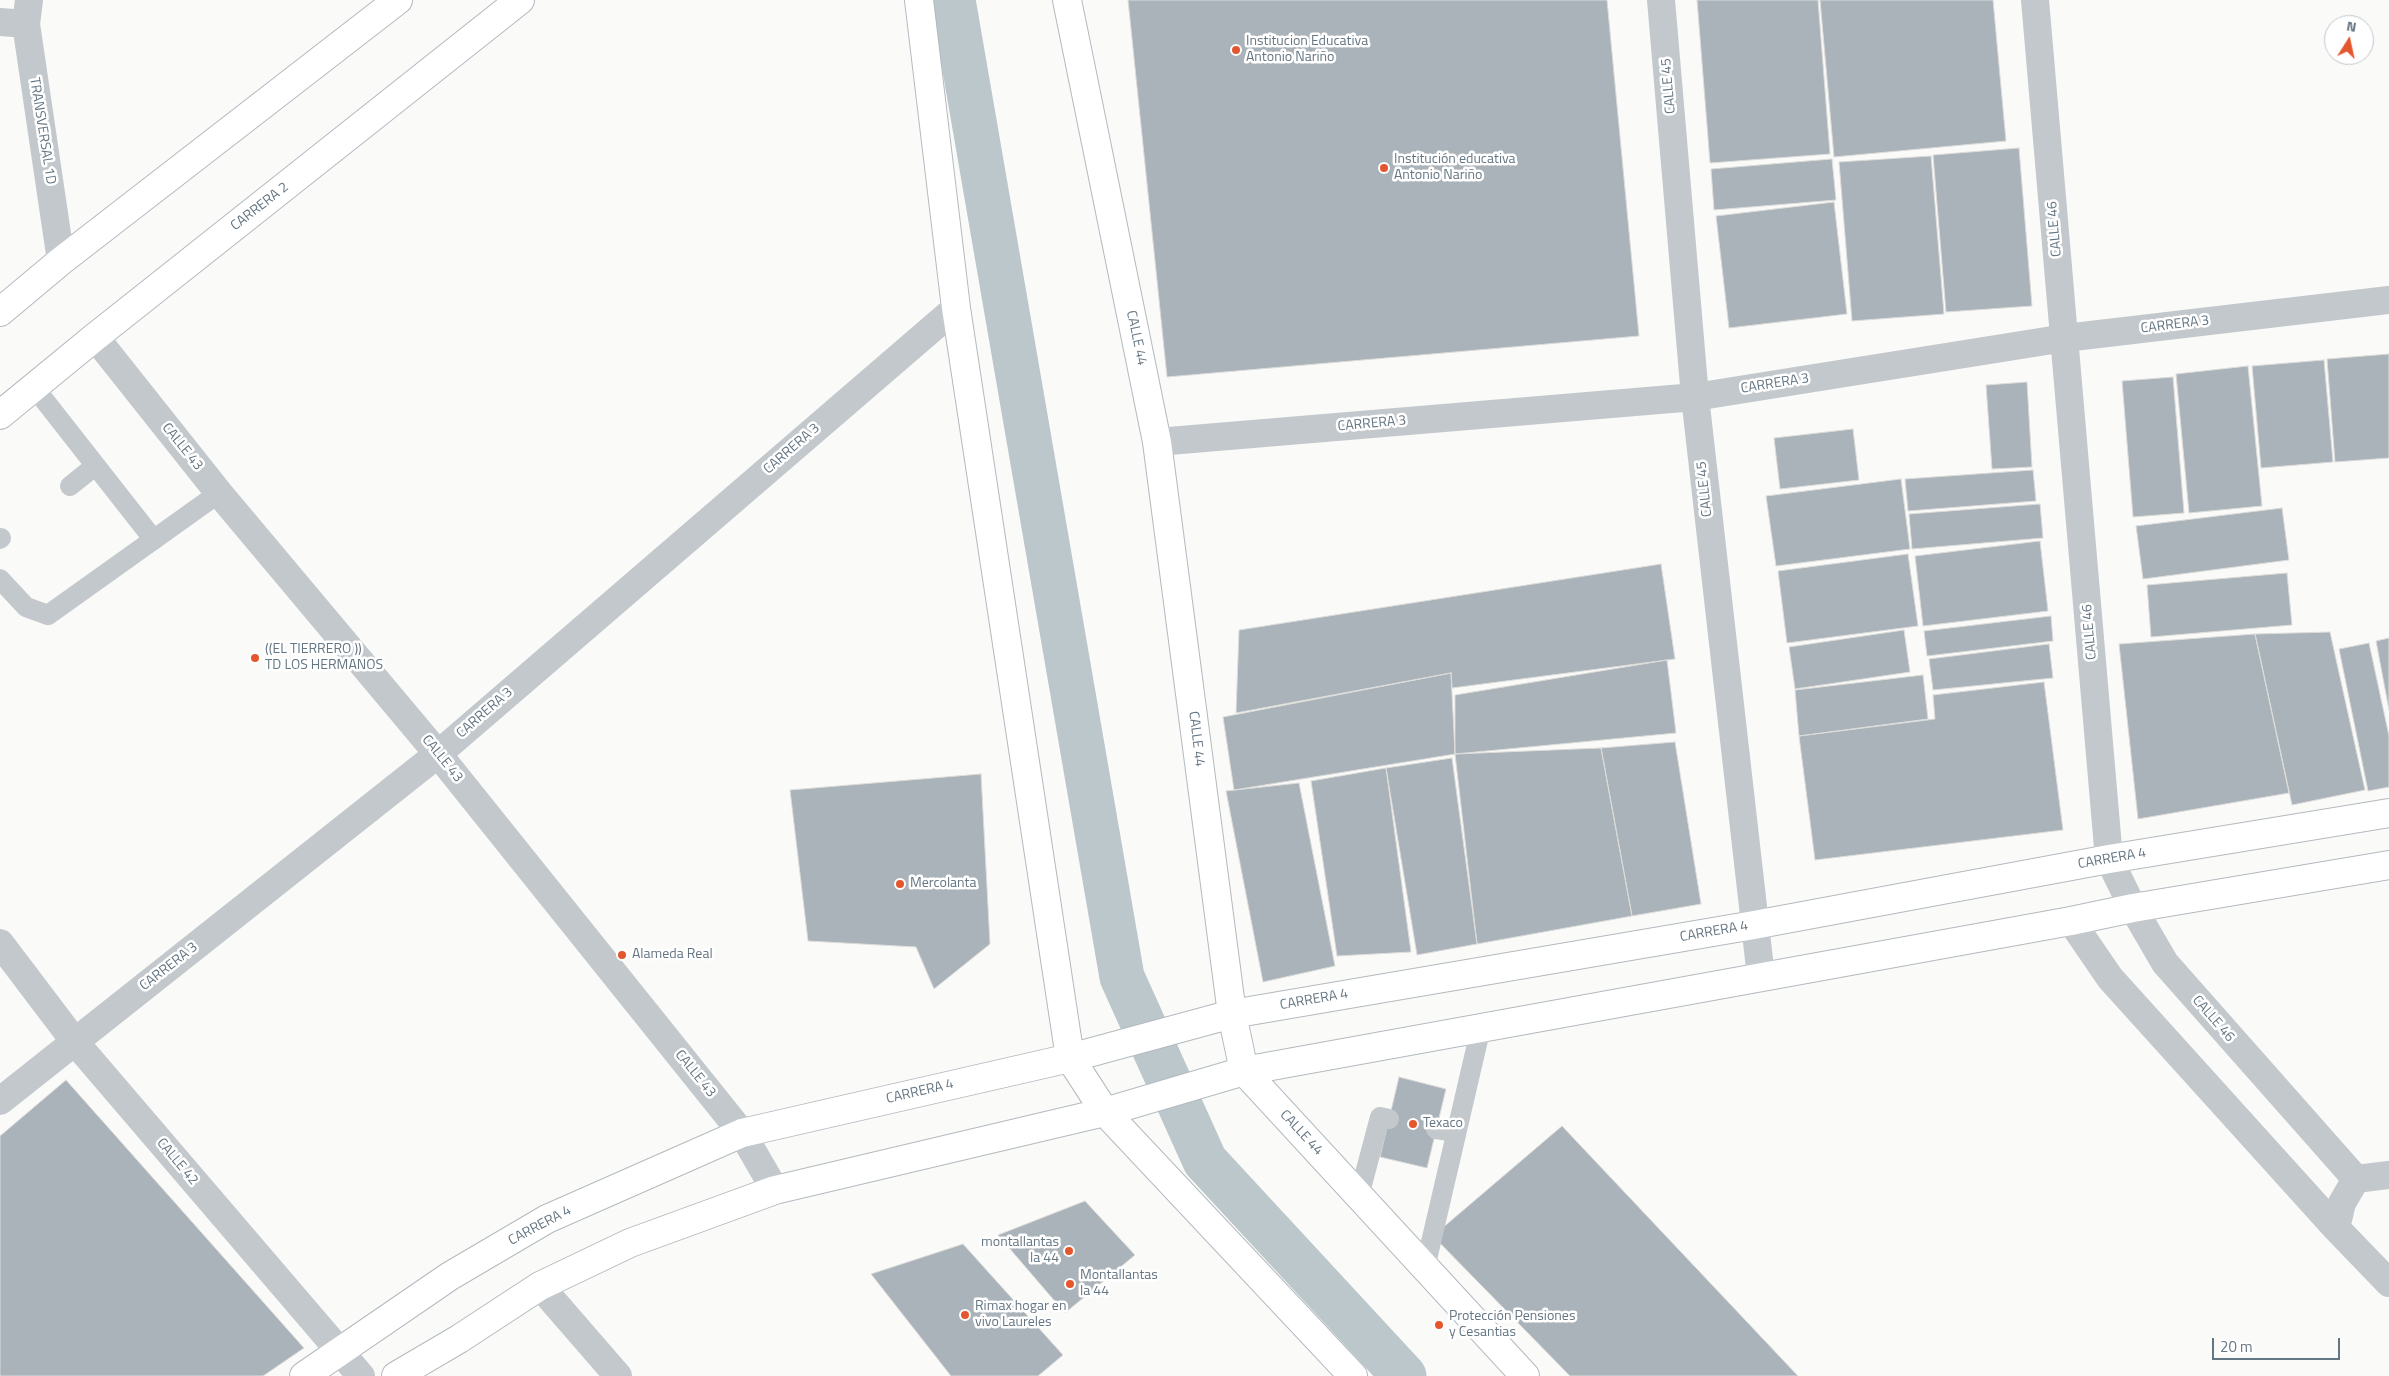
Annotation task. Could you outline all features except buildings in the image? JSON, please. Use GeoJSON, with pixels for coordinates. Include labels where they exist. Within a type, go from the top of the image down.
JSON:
{"type":"FeatureCollection","features":[{"type":"Feature","properties":{"kind":"street"},"geometry":{"type":"LineString","coordinates":[[0,312],[61,261],[398,0]]}},
{"type":"Feature","properties":{"kind":"street","name":"CARRERA 2"},"geometry":{"type":"LineString","coordinates":[[0,415],[94,337],[520,0]]}},
{"type":"Feature","properties":{"kind":"street"},"geometry":{"type":"LineString","coordinates":[[920,0],[956,308],[1070,1058],[1105,1112],[1353,1376]]}},
{"type":"Feature","properties":{"kind":"street","name":"CALLE 44"},"geometry":{"type":"LineString","coordinates":[[1067,0],[1158,442],[1232,1014],[1244,1071],[1525,1376]]}},
{"type":"Feature","properties":{"kind":"street","name":"CALLE 45"},"geometry":{"type":"LineString","coordinates":[[1662,0],[1695,396],[1761,977]]}},
{"type":"Feature","properties":{"kind":"street","name":"CALLE 46"},"geometry":{"type":"LineString","coordinates":[[2035,0],[2109,859],[2133,908],[2165,963],[2356,1179]]}},
{"type":"Feature","properties":{"kind":"street","name":"TRANSVERSAL 1D"},"geometry":{"type":"LineString","coordinates":[[18,15],[61,261]]}},
{"type":"Feature","properties":{"kind":"street","name":"CARRERA 3"},"geometry":{"type":"LineString","coordinates":[[1158,442],[1695,396],[2065,338],[2389,300]]}},
{"type":"Feature","properties":{"kind":"street","name":"CARRERA 3"},"geometry":{"type":"LineString","coordinates":[[0,1101],[438,754],[956,308]]}},
{"type":"Feature","properties":{"kind":"street","name":"CALLE 43"},"geometry":{"type":"LineString","coordinates":[[94,337],[220,493],[438,754],[742,1133],[775,1190]]}},
{"type":"Feature","properties":{"kind":"street","name":"CARRERA 4"},"geometry":{"type":"LineString","coordinates":[[304,1376],[339,1350],[450,1276],[548,1219],[742,1133],[1070,1058],[1232,1014],[1754,925],[2109,859],[2389,813]]}},
{"type":"Feature","properties":{"kind":"street"},"geometry":{"type":"LineString","coordinates":[[396,1376],[459,1339],[540,1286],[630,1243],[775,1190],[1105,1112],[1244,1071],[2072,921],[2133,908],[2389,865]]}},
{"type":"Feature","properties":{"kind":"street"},"geometry":{"type":"LineString","coordinates":[[2072,921],[2110,978],[2336,1228],[2389,1283]]}},
{"type":"Feature","properties":{"kind":"street","name":"CALLE 42"},"geometry":{"type":"LineString","coordinates":[[0,942],[75,1042],[244,1242],[361,1376]]}},
{"type":"Feature","properties":{"kind":"street"},"geometry":{"type":"LineString","coordinates":[[2336,1228],[2342,1203],[2356,1179],[2389,1175]]}},
{"type":"Feature","properties":{"kind":"street"},"geometry":{"type":"LineString","coordinates":[[540,1286],[618,1376]]}},
{"type":"Feature","properties":{"kind":"lane"},"geometry":{"type":"LineString","coordinates":[[34,387],[154,540]]}},
{"type":"Feature","properties":{"kind":"lane"},"geometry":{"type":"LineString","coordinates":[[70,486],[95,466]]}},
{"type":"Feature","properties":{"kind":"lane"},"geometry":{"type":"LineString","coordinates":[[0,579],[26,607],[48,615],[220,493]]}},
{"type":"Feature","properties":{"kind":"lane"},"geometry":{"type":"LineString","coordinates":[[1425,1268],[1481,1027]]}},
{"type":"Feature","properties":{"kind":"lane"},"geometry":{"type":"LineString","coordinates":[[1359,1196],[1380,1117],[1389,1119]]}},
{"type":"Feature","properties":{"kind":"lane"},"geometry":{"type":"LineString","coordinates":[[1436,1129],[1456,1132]]}},
{"type":"Feature","properties":{"kind":"waterway"},"geometry":{"type":"LineString","coordinates":[[953,0],[1122,977],[1205,1161],[1404,1376]]}},
{"type":"Feature","properties":{"kind":"place","name":"Institucion Educativa Antonio Nariño"},"geometry":{"type":"Point","coordinates":[1236,50]}},
{"type":"Feature","properties":{"kind":"place","name":"Institución educativa Antonio Nariño"},"geometry":{"type":"Point","coordinates":[1384,168]}},
{"type":"Feature","properties":{"kind":"place","name":"((EL TIERRERO )) TD LOS HERMANOS"},"geometry":{"type":"Point","coordinates":[255,658]}},
{"type":"Feature","properties":{"kind":"place","name":"Mercolanta"},"geometry":{"type":"Point","coordinates":[900,884]}},
{"type":"Feature","properties":{"kind":"place","name":"Alameda Real"},"geometry":{"type":"Point","coordinates":[622,955]}},
{"type":"Feature","properties":{"kind":"place","name":"Texaco"},"geometry":{"type":"Point","coordinates":[1413,1124]}},
{"type":"Feature","properties":{"kind":"place","name":"montallantas la 44"},"geometry":{"type":"Point","coordinates":[1069,1251]}},
{"type":"Feature","properties":{"kind":"place","name":"Montallantas la 44"},"geometry":{"type":"Point","coordinates":[1070,1284]}},
{"type":"Feature","properties":{"kind":"place","name":"Rimax hogar en vivo Laureles"},"geometry":{"type":"Point","coordinates":[965,1315]}},
{"type":"Feature","properties":{"kind":"place","name":"Protección Pensiones y Cesantias"},"geometry":{"type":"Point","coordinates":[1439,1325]}}]}
